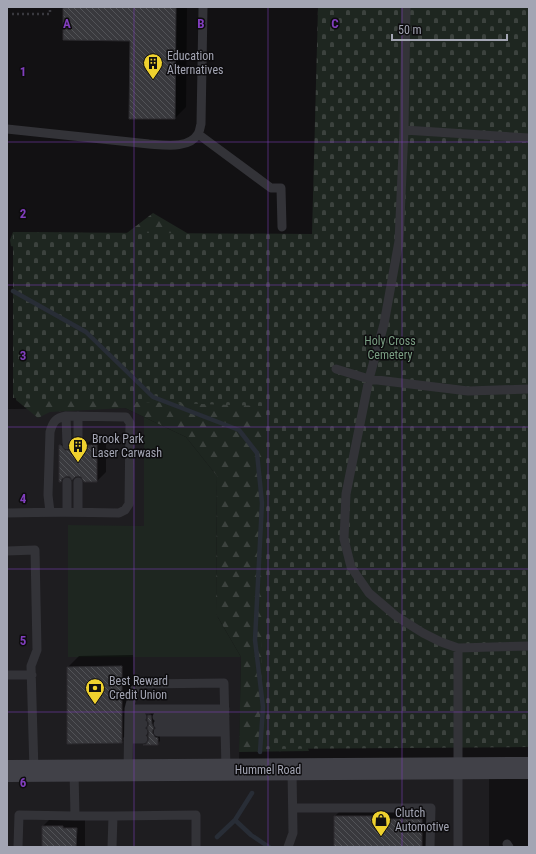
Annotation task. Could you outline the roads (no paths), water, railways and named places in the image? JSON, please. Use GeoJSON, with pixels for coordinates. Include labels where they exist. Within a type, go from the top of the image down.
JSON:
{"type":"FeatureCollection","features":[{"type":"Feature","properties":{"kind":"street","name":"Hummel Road"},"geometry":{"type":"LineString","coordinates":[[7,771],[529,768]]}},
{"type":"Feature","properties":{"kind":"lane"},"geometry":{"type":"LineString","coordinates":[[7,129],[171,146],[188,143],[198,134],[201,124],[203,7]]}},
{"type":"Feature","properties":{"kind":"lane"},"geometry":{"type":"LineString","coordinates":[[406,7],[404,130],[399,241],[384,324],[369,379],[346,494],[344,538],[351,567],[369,593],[396,616],[441,642],[458,648],[529,646]]}},
{"type":"Feature","properties":{"kind":"lane"},"geometry":{"type":"LineString","coordinates":[[404,130],[529,138]]}},
{"type":"Feature","properties":{"kind":"lane"},"geometry":{"type":"LineString","coordinates":[[198,134],[271,188],[281,188],[282,228]]}},
{"type":"Feature","properties":{"kind":"lane"},"geometry":{"type":"LineString","coordinates":[[336,370],[369,379],[468,391],[529,389]]}},
{"type":"Feature","properties":{"kind":"lane"},"geometry":{"type":"LineString","coordinates":[[66,416],[67,445]]}},
{"type":"Feature","properties":{"kind":"lane"},"geometry":{"type":"LineString","coordinates":[[7,513],[119,513],[125,510],[129,504],[130,438],[130,423],[126,417],[66,416],[59,417],[54,420],[50,432],[48,495],[50,512]]}},
{"type":"Feature","properties":{"kind":"lane"},"geometry":{"type":"LineString","coordinates":[[78,416],[78,445]]}},
{"type":"Feature","properties":{"kind":"lane"},"geometry":{"type":"LineString","coordinates":[[67,482],[67,512]]}},
{"type":"Feature","properties":{"kind":"lane"},"geometry":{"type":"LineString","coordinates":[[78,482],[78,512]]}},
{"type":"Feature","properties":{"kind":"lane"},"geometry":{"type":"LineString","coordinates":[[7,551],[35,550],[37,650],[31,666],[34,771]]}},
{"type":"Feature","properties":{"kind":"lane"},"geometry":{"type":"LineString","coordinates":[[458,648],[458,847]]}},
{"type":"Feature","properties":{"kind":"lane"},"geometry":{"type":"LineString","coordinates":[[7,675],[32,675]]}},
{"type":"Feature","properties":{"kind":"lane"},"geometry":{"type":"LineString","coordinates":[[128,771],[129,724],[134,690],[141,684],[224,682],[226,770]]}},
{"type":"Feature","properties":{"kind":"lane"},"geometry":{"type":"LineString","coordinates":[[129,724],[225,724]]}},
{"type":"Feature","properties":{"kind":"lane"},"geometry":{"type":"LineString","coordinates":[[129,724],[143,728],[129,724]]}},
{"type":"Feature","properties":{"kind":"lane"},"geometry":{"type":"LineString","coordinates":[[225,724],[158,728],[225,724]]}},
{"type":"Feature","properties":{"kind":"lane"},"geometry":{"type":"LineString","coordinates":[[288,847],[293,833],[292,770]]}},
{"type":"Feature","properties":{"kind":"lane"},"geometry":{"type":"LineString","coordinates":[[74,771],[75,816]]}},
{"type":"Feature","properties":{"kind":"lane"},"geometry":{"type":"LineString","coordinates":[[293,808],[431,808],[430,847]]}},
{"type":"Feature","properties":{"kind":"lane"},"geometry":{"type":"LineString","coordinates":[[18,847],[19,815],[196,815],[196,847]]}},
{"type":"Feature","properties":{"kind":"lane"},"geometry":{"type":"LineString","coordinates":[[112,847],[113,816]]}},
{"type":"Feature","properties":{"kind":"waterway"},"geometry":{"type":"LineString","coordinates":[[13,291],[86,332],[153,397],[239,430],[257,453],[262,503],[255,640],[263,707],[260,752]]}},
{"type":"Feature","properties":{"kind":"waterway"},"geometry":{"type":"LineString","coordinates":[[252,793],[235,820],[251,835],[269,847]]}},
{"type":"Feature","properties":{"kind":"waterway"},"geometry":{"type":"LineString","coordinates":[[217,837],[235,820]]}},
{"type":"Feature","properties":{"kind":"place","name":"Education Alternatives"},"geometry":{"type":"Point","coordinates":[153,80]}},
{"type":"Feature","properties":{"kind":"place","name":"Brook Park Laser Carwash"},"geometry":{"type":"Point","coordinates":[78,463]}},
{"type":"Feature","properties":{"kind":"place","name":"Best Reward Credit Union"},"geometry":{"type":"Point","coordinates":[95,705]}},
{"type":"Feature","properties":{"kind":"place","name":"Clutch Automotive"},"geometry":{"type":"Point","coordinates":[381,837]}},
{"type":"Feature","properties":{"kind":"park label","name":"Holy Cross Cemetery"},"geometry":{"type":"Point","coordinates":[390,348]}}]}
